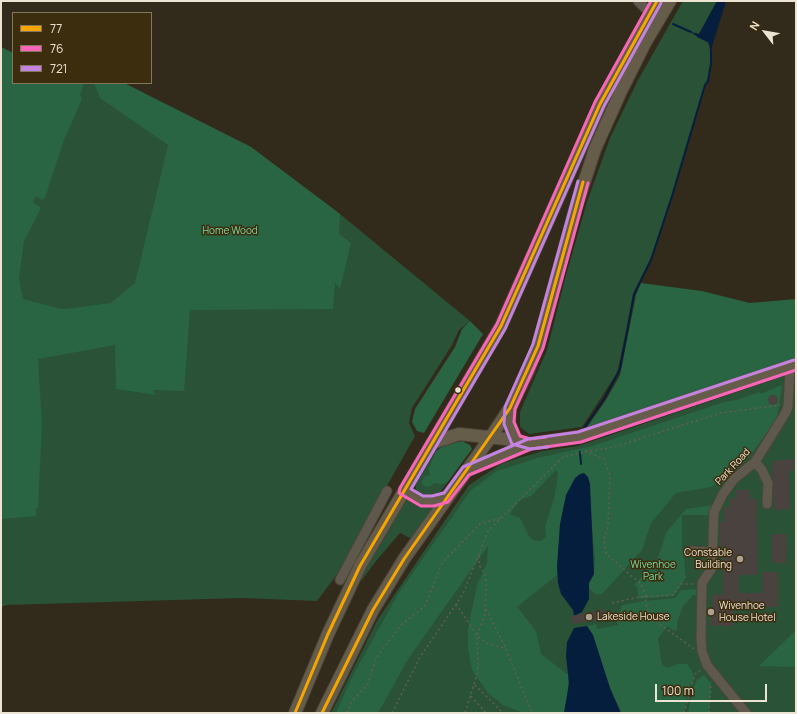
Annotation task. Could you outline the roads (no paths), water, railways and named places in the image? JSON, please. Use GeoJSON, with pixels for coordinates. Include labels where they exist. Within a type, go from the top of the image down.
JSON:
{"type":"FeatureCollection","features":[{"type":"Feature","properties":{"kind":"main road"},"geometry":{"type":"LineString","coordinates":[[295,713],[328,634],[360,566],[501,326],[588,130],[607,91],[657,1]]}},
{"type":"Feature","properties":{"kind":"main road"},"geometry":{"type":"LineString","coordinates":[[322,713],[373,610],[404,559],[510,408],[538,346],[575,210],[595,149],[618,96],[645,43],[670,1]]}},
{"type":"Feature","properties":{"kind":"main road"},"geometry":{"type":"LineString","coordinates":[[466,471],[530,444],[579,437],[793,366]]}},
{"type":"Feature","properties":{"kind":"main road"},"geometry":{"type":"LineString","coordinates":[[510,408],[509,423],[516,440]]}},
{"type":"Feature","properties":{"kind":"main road"},"geometry":{"type":"LineString","coordinates":[[432,443],[459,434],[516,440],[530,444]]}},
{"type":"Feature","properties":{"kind":"main road"},"geometry":{"type":"LineString","coordinates":[[404,491],[422,501],[433,501],[447,497]]}},
{"type":"Feature","properties":{"kind":"street"},"geometry":{"type":"LineString","coordinates":[[638,1],[650,12]]}},
{"type":"Feature","properties":{"kind":"street","name":"Park Road"},"geometry":{"type":"LineString","coordinates":[[746,713],[707,665],[702,651],[702,583],[712,568],[714,512],[723,494],[734,479],[755,462],[786,412],[788,388],[793,366]]}},
{"type":"Feature","properties":{"kind":"street"},"geometry":{"type":"LineString","coordinates":[[755,462],[762,470],[768,483],[767,504]]}},
{"type":"Feature","properties":{"kind":"street"},"geometry":{"type":"LineString","coordinates":[[340,580],[387,491]]}},
{"type":"Feature","properties":{"kind":"street"},"geometry":{"type":"LineString","coordinates":[[691,551],[712,552]]}},
{"type":"Feature","properties":{"kind":"water"},"geometry":{"type":"Polygon","coordinates":[[[717,1],[726,1],[711,50],[708,42],[691,32],[699,34],[717,1]]]}},
{"type":"Feature","properties":{"kind":"water"},"geometry":{"type":"Polygon","coordinates":[[[584,473],[588,477],[590,484],[594,574],[589,583],[589,599],[582,612],[574,616],[573,610],[561,594],[558,583],[557,566],[560,524],[566,495],[575,478],[584,473]]]}},
{"type":"Feature","properties":{"kind":"water"},"geometry":{"type":"Polygon","coordinates":[[[587,626],[593,635],[610,688],[621,713],[564,713],[569,683],[566,656],[567,642],[574,628],[587,626]]]}},
{"type":"Feature","properties":{"kind":"waterway"},"geometry":{"type":"LineString","coordinates":[[673,24],[691,32]]}},
{"type":"Feature","properties":{"kind":"waterway"},"geometry":{"type":"LineString","coordinates":[[582,431],[604,399],[620,369],[634,294],[651,260],[673,193],[705,85],[708,81],[711,63],[711,50]]}},
{"type":"Feature","properties":{"kind":"waterway"},"geometry":{"type":"LineString","coordinates":[[580,452],[581,464]]}},
{"type":"Feature","properties":{"kind":"place","name":"Constable Building"},"geometry":{"type":"Point","coordinates":[740,559]}},
{"type":"Feature","properties":{"kind":"place","name":"Wivenhoe House Hotel"},"geometry":{"type":"Point","coordinates":[711,612]}},
{"type":"Feature","properties":{"kind":"place","name":"Lakeside House"},"geometry":{"type":"Point","coordinates":[589,617]}},
{"type":"Feature","properties":{"kind":"park label","name":"Home Wood"},"geometry":{"type":"Point","coordinates":[230,231]}},
{"type":"Feature","properties":{"kind":"park label","name":"Wivenhoe Park"},"geometry":{"type":"Point","coordinates":[653,570]}}]}
